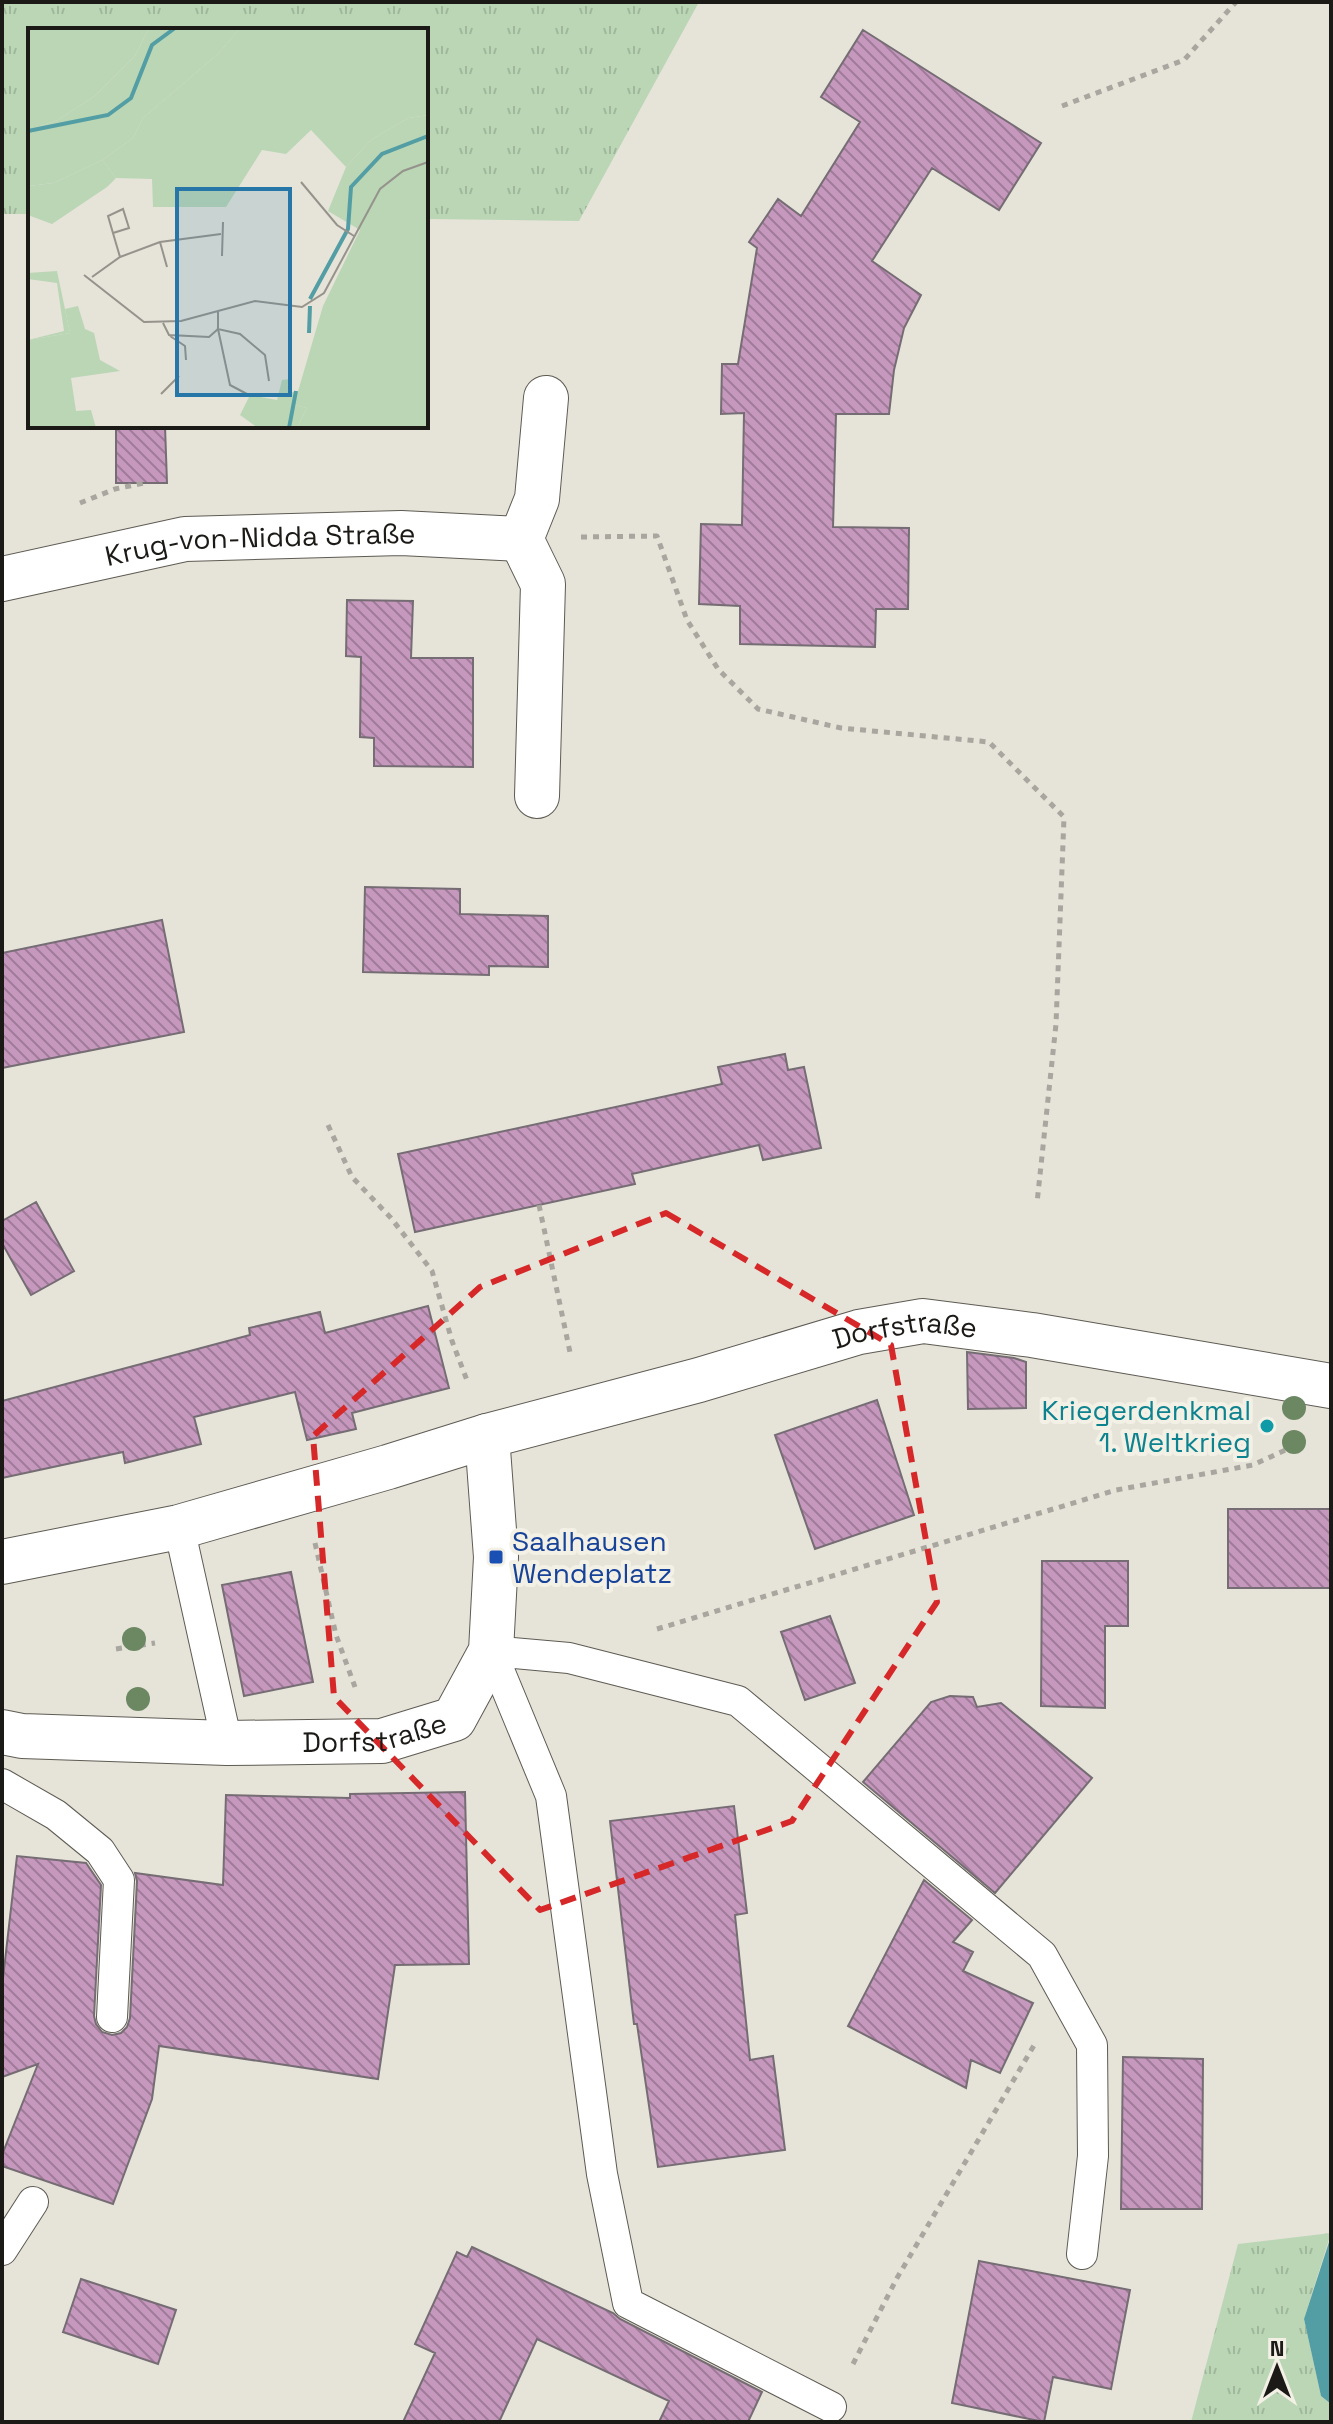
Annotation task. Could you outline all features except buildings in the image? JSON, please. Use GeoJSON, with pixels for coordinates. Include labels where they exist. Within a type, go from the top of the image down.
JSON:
{"type":"FeatureCollection","features":[{"type":"Feature","properties":{"kind":"street"},"geometry":{"type":"LineString","coordinates":[[537,796],[543,584],[521,539],[537,499],[546,398]]}},
{"type":"Feature","properties":{"kind":"street","name":"Krug-von-Nidda Straße"},"geometry":{"type":"LineString","coordinates":[[2,579],[185,539],[401,533],[521,539]]}},
{"type":"Feature","properties":{"kind":"street","name":"Dorfstraße"},"geometry":{"type":"LineString","coordinates":[[2,1562],[179,1527],[487,1436],[859,1332],[923,1321],[1032,1335],[1331,1386]]}},
{"type":"Feature","properties":{"kind":"street","name":"Dorfstraße"},"geometry":{"type":"LineString","coordinates":[[2,1732],[22,1736],[227,1743],[382,1741],[454,1719],[491,1651],[496,1557],[487,1436]]}},
{"type":"Feature","properties":{"kind":"lane"},"geometry":{"type":"LineString","coordinates":[[179,1527],[227,1743]]}},
{"type":"Feature","properties":{"kind":"lane"},"geometry":{"type":"LineString","coordinates":[[831,2407],[628,2303],[602,2174],[551,1796],[491,1651],[569,1658],[738,1701],[1042,1955],[1092,2045],[1093,2156],[1082,2254]]}},
{"type":"Feature","properties":{"kind":"lane"},"geometry":{"type":"LineString","coordinates":[[2,1784],[56,1815],[100,1851],[119,1880],[112,2017]]}},
{"type":"Feature","properties":{"kind":"lane"},"geometry":{"type":"LineString","coordinates":[[2,2250],[33,2202]]}},
{"type":"Feature","properties":{"kind":"path"},"geometry":{"type":"LineString","coordinates":[[1062,106],[1184,60],[1236,2]]}},
{"type":"Feature","properties":{"kind":"path"},"geometry":{"type":"LineString","coordinates":[[521,539],[657,536],[687,620],[718,669],[758,709],[841,728],[989,742],[1064,817],[1056,1024],[1037,1203]]}},
{"type":"Feature","properties":{"kind":"path"},"geometry":{"type":"LineString","coordinates":[[328,1125],[352,1177],[391,1218],[432,1271],[452,1341],[487,1436]]}},
{"type":"Feature","properties":{"kind":"path"},"geometry":{"type":"LineString","coordinates":[[539,1205],[584,1411]]}},
{"type":"Feature","properties":{"kind":"path"},"geometry":{"type":"LineString","coordinates":[[649,1631],[1116,1490],[1253,1465],[1290,1448],[1308,1434]]}},
{"type":"Feature","properties":{"kind":"path"},"geometry":{"type":"LineString","coordinates":[[303,1491],[336,1635],[365,1716],[382,1741]]}},
{"type":"Feature","properties":{"kind":"path"},"geometry":{"type":"LineString","coordinates":[[116,1649],[163,1642]]}},
{"type":"Feature","properties":{"kind":"path"},"geometry":{"type":"LineString","coordinates":[[831,2407],[897,2278],[1064,1994]]}},
{"type":"Feature","properties":{"kind":"highlighted area"},"geometry":{"type":"Polygon","coordinates":[[[666,1213],[891,1345],[937,1602],[792,1821],[540,1910],[334,1697],[313,1436],[480,1287],[666,1213]]]}},
{"type":"Feature","properties":{"kind":"green space"},"geometry":{"type":"Polygon","coordinates":[[[2,2],[699,2],[579,221],[428,219],[428,28],[28,28],[28,214],[2,214],[2,2]]]}},
{"type":"Feature","properties":{"kind":"green space"},"geometry":{"type":"Polygon","coordinates":[[[1331,2233],[1304,2319],[1321,2396],[1331,2404],[1331,2422],[1191,2422],[1238,2244],[1331,2233]]]}},
{"type":"Feature","properties":{"kind":"water"},"geometry":{"type":"Polygon","coordinates":[[[1331,2236],[1331,2404],[1321,2396],[1304,2319],[1331,2236]]]}},
{"type":"Feature","properties":{"kind":"place","name":"Kriegerdenkmal 1. Weltkrieg"},"geometry":{"type":"Point","coordinates":[1267,1426]}},
{"type":"Feature","properties":{"kind":"place","name":"Saalhausen Wendeplatz"},"geometry":{"type":"Point","coordinates":[496,1557]}}]}
